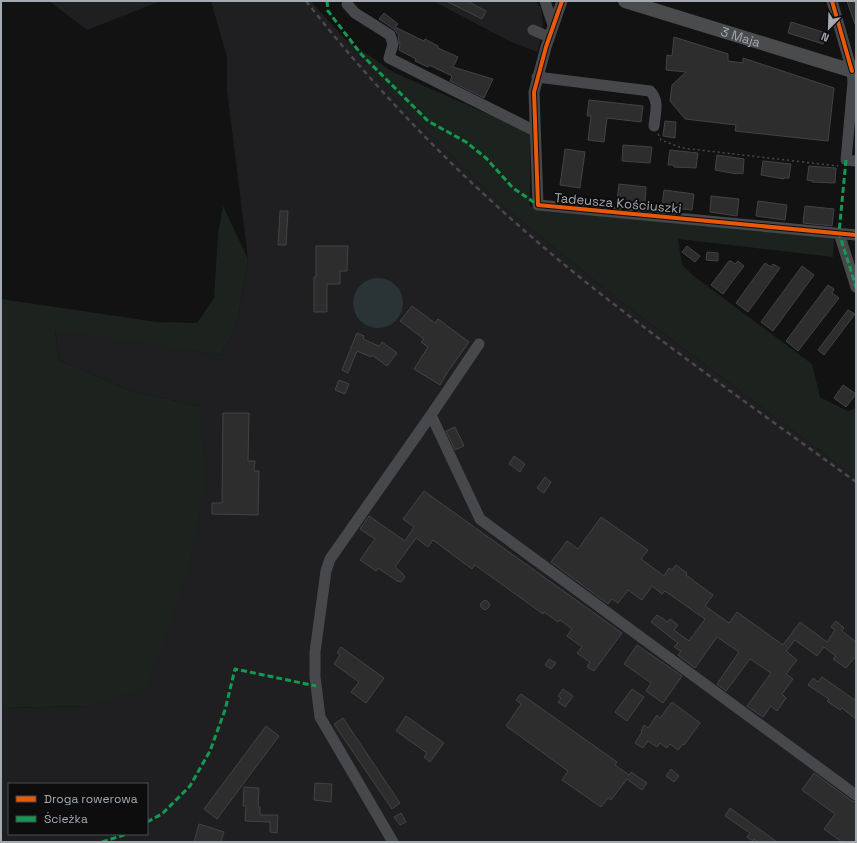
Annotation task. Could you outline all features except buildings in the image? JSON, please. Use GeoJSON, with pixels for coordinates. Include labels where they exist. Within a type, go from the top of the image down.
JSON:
{"type":"FeatureCollection","features":[{"type":"Feature","properties":{"kind":"main road","name":"3 Maja"},"geometry":{"type":"LineString","coordinates":[[625,1],[854,72]]}},
{"type":"Feature","properties":{"kind":"street"},"geometry":{"type":"LineString","coordinates":[[545,1],[553,25]]}},
{"type":"Feature","properties":{"kind":"street","name":"Tadeusza Kościuszki"},"geometry":{"type":"LineString","coordinates":[[562,1],[549,37],[534,92],[538,205],[856,235]]}},
{"type":"Feature","properties":{"kind":"street"},"geometry":{"type":"LineString","coordinates":[[832,1],[854,72],[854,103],[846,160],[856,161]]}},
{"type":"Feature","properties":{"kind":"street"},"geometry":{"type":"LineString","coordinates":[[347,4],[355,13],[390,35],[393,44],[389,58],[535,131]]}},
{"type":"Feature","properties":{"kind":"street"},"geometry":{"type":"LineString","coordinates":[[533,30],[549,37]]}},
{"type":"Feature","properties":{"kind":"street"},"geometry":{"type":"LineString","coordinates":[[537,77],[650,91],[655,96],[656,100],[654,126]]}},
{"type":"Feature","properties":{"kind":"street"},"geometry":{"type":"LineString","coordinates":[[839,233],[856,287]]}},
{"type":"Feature","properties":{"kind":"street"},"geometry":{"type":"LineString","coordinates":[[392,842],[320,717],[315,677],[315,652],[326,571],[330,559],[479,344]]}},
{"type":"Feature","properties":{"kind":"street"},"geometry":{"type":"LineString","coordinates":[[431,415],[480,519],[856,795]]}},
{"type":"Feature","properties":{"kind":"path"},"geometry":{"type":"LineString","coordinates":[[654,126],[660,140],[682,148],[845,166]]}},
{"type":"Feature","properties":{"kind":"shaded area"},"geometry":{"type":"Polygon","coordinates":[[[49,1],[161,1],[87,30],[49,1]]]}},
{"type":"Feature","properties":{"kind":"shaded area"},"geometry":{"type":"Polygon","coordinates":[[[211,1],[311,1],[400,105],[498,202],[620,301],[856,478],[856,842],[1,842],[1,708],[89,706],[200,406],[134,392],[59,360],[55,329],[221,355],[237,325],[248,259],[227,90],[227,57],[211,1]]]}},
{"type":"Feature","properties":{"kind":"shaded area"},"geometry":{"type":"Polygon","coordinates":[[[433,1],[536,1],[541,9],[543,24],[538,52],[511,42],[433,1]]]}},
{"type":"Feature","properties":{"kind":"shaded area"},"geometry":{"type":"Polygon","coordinates":[[[345,39],[393,72],[530,133],[530,206],[541,211],[834,237],[833,257],[678,239],[682,265],[695,277],[812,364],[820,397],[848,411],[856,408],[856,478],[620,301],[498,202],[401,106],[345,39]]]}},
{"type":"Feature","properties":{"kind":"shaded area"},"geometry":{"type":"Polygon","coordinates":[[[223,206],[248,259],[237,325],[221,355],[55,330],[59,360],[134,392],[200,406],[205,485],[188,571],[147,688],[89,706],[1,708],[1,299],[157,322],[197,323],[214,298],[218,234],[223,206]]]}},
{"type":"Feature","properties":{"kind":"shaded area"},"geometry":{"type":"Polygon","coordinates":[[[378,278],[388,280],[396,285],[401,293],[403,303],[401,313],[396,321],[388,326],[378,328],[368,326],[360,321],[355,313],[353,303],[355,293],[360,285],[368,280],[378,278]]]}},
{"type":"Feature","properties":{"kind":"railway"},"geometry":{"type":"LineString","coordinates":[[306,1],[371,79],[405,116],[477,188],[514,222],[624,312],[856,482]]}},
{"type":"Feature","properties":{"kind":"marked path"},"geometry":{"type":"LineString","coordinates":[[327,1],[328,11],[361,54],[428,121],[466,142],[486,158],[513,188],[538,205]]}},
{"type":"Feature","properties":{"kind":"marked path"},"geometry":{"type":"LineString","coordinates":[[846,160],[839,233],[856,287]]}},
{"type":"Feature","properties":{"kind":"marked path"},"geometry":{"type":"LineString","coordinates":[[148,821],[162,814],[190,786],[210,751],[225,710],[235,669],[316,686]]}},
{"type":"Feature","properties":{"kind":"marked path"},"geometry":{"type":"LineString","coordinates":[[102,842],[124,835]]}},
{"type":"Feature","properties":{"kind":"cycle path"},"geometry":{"type":"LineString","coordinates":[[562,1],[546,47],[534,92],[538,205],[856,235]]}},
{"type":"Feature","properties":{"kind":"cycle path"},"geometry":{"type":"LineString","coordinates":[[832,1],[852,71]]}}]}
